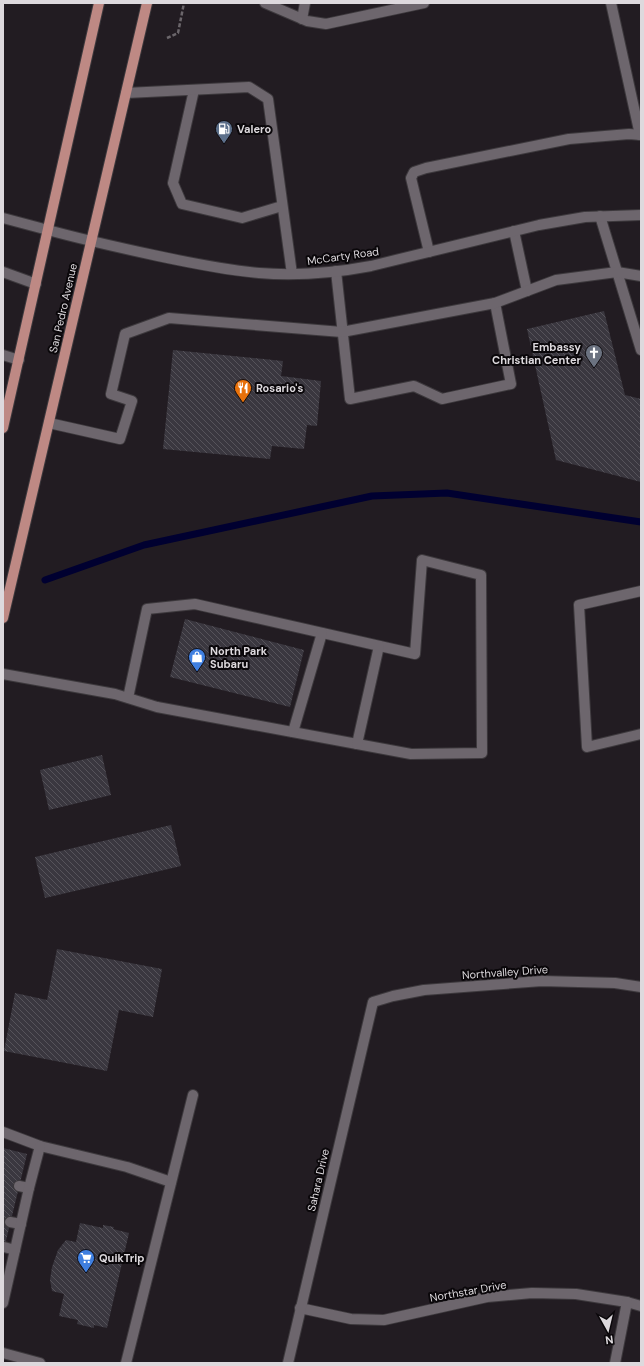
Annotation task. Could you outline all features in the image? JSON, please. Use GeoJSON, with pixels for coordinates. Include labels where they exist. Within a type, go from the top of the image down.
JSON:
{"type":"FeatureCollection","features":[{"type":"Feature","properties":{"kind":"main road"},"geometry":{"type":"LineString","coordinates":[[3,425],[99,3]]}},
{"type":"Feature","properties":{"kind":"main road","name":"San Pedro Avenue"},"geometry":{"type":"LineString","coordinates":[[3,618],[147,3]]}},
{"type":"Feature","properties":{"kind":"street"},"geometry":{"type":"LineString","coordinates":[[265,3],[307,21],[326,24],[424,3]]}},
{"type":"Feature","properties":{"kind":"street"},"geometry":{"type":"LineString","coordinates":[[302,19],[305,3]]}},
{"type":"Feature","properties":{"kind":"street"},"geometry":{"type":"LineString","coordinates":[[429,252],[411,178],[414,172],[426,168],[569,139],[629,134],[640,135],[611,3]]}},
{"type":"Feature","properties":{"kind":"street"},"geometry":{"type":"LineString","coordinates":[[126,93],[249,88],[268,99],[292,274]]}},
{"type":"Feature","properties":{"kind":"street"},"geometry":{"type":"LineString","coordinates":[[194,90],[173,183],[182,204],[242,218],[282,206]]}},
{"type":"Feature","properties":{"kind":"street","name":"McCarty Road"},"geometry":{"type":"LineString","coordinates":[[3,218],[91,242],[216,268],[260,273],[292,274],[336,271],[371,266],[539,224],[585,217],[641,215]]}},
{"type":"Feature","properties":{"kind":"street"},"geometry":{"type":"LineString","coordinates":[[600,216],[641,350]]}},
{"type":"Feature","properties":{"kind":"street"},"geometry":{"type":"LineString","coordinates":[[514,231],[527,291]]}},
{"type":"Feature","properties":{"kind":"street"},"geometry":{"type":"LineString","coordinates":[[336,271],[350,399],[414,386],[442,399],[511,384],[495,303]]}},
{"type":"Feature","properties":{"kind":"street"},"geometry":{"type":"LineString","coordinates":[[3,272],[36,284]]}},
{"type":"Feature","properties":{"kind":"street"},"geometry":{"type":"LineString","coordinates":[[49,423],[120,439],[132,401],[111,394],[125,334],[169,318],[342,332],[495,303],[556,280],[617,272],[641,276]]}},
{"type":"Feature","properties":{"kind":"street"},"geometry":{"type":"LineString","coordinates":[[3,355],[19,360]]}},
{"type":"Feature","properties":{"kind":"street"},"geometry":{"type":"LineString","coordinates":[[3,674],[115,694],[157,707],[411,754],[482,754],[481,575],[422,560],[415,654],[195,604],[147,609],[128,698]]}},
{"type":"Feature","properties":{"kind":"street"},"geometry":{"type":"LineString","coordinates":[[641,591],[579,605],[587,747],[641,734]]}},
{"type":"Feature","properties":{"kind":"street"},"geometry":{"type":"LineString","coordinates":[[293,732],[322,633]]}},
{"type":"Feature","properties":{"kind":"street"},"geometry":{"type":"LineString","coordinates":[[357,744],[379,646]]}},
{"type":"Feature","properties":{"kind":"street","name":"Northvalley Drive"},"geometry":{"type":"LineString","coordinates":[[373,1002],[393,996],[424,990],[542,981],[616,983],[641,987]]}},
{"type":"Feature","properties":{"kind":"street","name":"Sahara Drive"},"geometry":{"type":"LineString","coordinates":[[288,1363],[373,1002]]}},
{"type":"Feature","properties":{"kind":"street"},"geometry":{"type":"LineString","coordinates":[[126,1363],[193,1095]]}},
{"type":"Feature","properties":{"kind":"street"},"geometry":{"type":"LineString","coordinates":[[3,1132],[40,1146],[127,1167],[171,1182]]}},
{"type":"Feature","properties":{"kind":"street"},"geometry":{"type":"LineString","coordinates":[[3,1303],[5,1281],[15,1250],[21,1224],[24,1187],[40,1146]]}},
{"type":"Feature","properties":{"kind":"street"},"geometry":{"type":"LineString","coordinates":[[10,1222],[21,1224]]}},
{"type":"Feature","properties":{"kind":"street"},"geometry":{"type":"LineString","coordinates":[[4,1247],[15,1250]]}},
{"type":"Feature","properties":{"kind":"street","name":"Northstar Drive"},"geometry":{"type":"LineString","coordinates":[[300,1308],[351,1319],[384,1320],[487,1297],[532,1293],[576,1294],[627,1302],[641,1306]]}},
{"type":"Feature","properties":{"kind":"street"},"geometry":{"type":"LineString","coordinates":[[615,1363],[627,1302]]}},
{"type":"Feature","properties":{"kind":"street"},"geometry":{"type":"LineString","coordinates":[[3,1353],[40,1363]]}},
{"type":"Feature","properties":{"kind":"path"},"geometry":{"type":"LineString","coordinates":[[167,38],[178,33],[184,3]]}},
{"type":"Feature","properties":{"kind":"building"},"geometry":{"type":"Polygon","coordinates":[[[604,311],[625,395],[641,399],[641,482],[556,460],[527,329],[604,311]]]}},
{"type":"Feature","properties":{"kind":"building","name":"Rosario's"},"geometry":{"type":"Polygon","coordinates":[[[173,350],[283,361],[281,376],[321,381],[317,426],[307,425],[304,449],[272,446],[270,459],[163,449],[173,350]]]}},
{"type":"Feature","properties":{"kind":"building"},"geometry":{"type":"Polygon","coordinates":[[[185,619],[304,650],[290,707],[170,677],[185,619]]]}},
{"type":"Feature","properties":{"kind":"building"},"geometry":{"type":"Polygon","coordinates":[[[102,755],[111,795],[49,810],[40,770],[102,755]]]}},
{"type":"Feature","properties":{"kind":"building"},"geometry":{"type":"Polygon","coordinates":[[[171,825],[181,866],[45,898],[35,857],[171,825]]]}},
{"type":"Feature","properties":{"kind":"building"},"geometry":{"type":"Polygon","coordinates":[[[57,949],[162,969],[153,1017],[119,1010],[107,1071],[4,1051],[15,993],[47,1000],[57,949]]]}},
{"type":"Feature","properties":{"kind":"building"},"geometry":{"type":"Polygon","coordinates":[[[3,1148],[27,1154],[4,1249],[3,1249],[3,1148]]]}},
{"type":"Feature","properties":{"kind":"building","name":"QuikTrip"},"geometry":{"type":"Polygon","coordinates":[[[80,1223],[103,1228],[103,1225],[114,1227],[113,1229],[129,1233],[107,1328],[94,1325],[94,1328],[77,1324],[78,1320],[59,1316],[64,1294],[52,1291],[50,1280],[52,1267],[58,1250],[66,1240],[76,1242],[80,1223]]]}},
{"type":"Feature","properties":{"kind":"waterway"},"geometry":{"type":"LineString","coordinates":[[45,580],[144,545],[372,496],[447,493],[641,522]]}},
{"type":"Feature","properties":{"kind":"place","name":"Valero"},"geometry":{"type":"Point","coordinates":[224,144]}},
{"type":"Feature","properties":{"kind":"place","name":"Embassy Christian Center"},"geometry":{"type":"Point","coordinates":[594,368]}},
{"type":"Feature","properties":{"kind":"place","name":"Rosario's"},"geometry":{"type":"Point","coordinates":[243,403]}},
{"type":"Feature","properties":{"kind":"place","name":"North Park Subaru"},"geometry":{"type":"Point","coordinates":[197,672]}},
{"type":"Feature","properties":{"kind":"place","name":"QuikTrip"},"geometry":{"type":"Point","coordinates":[86,1273]}}]}
